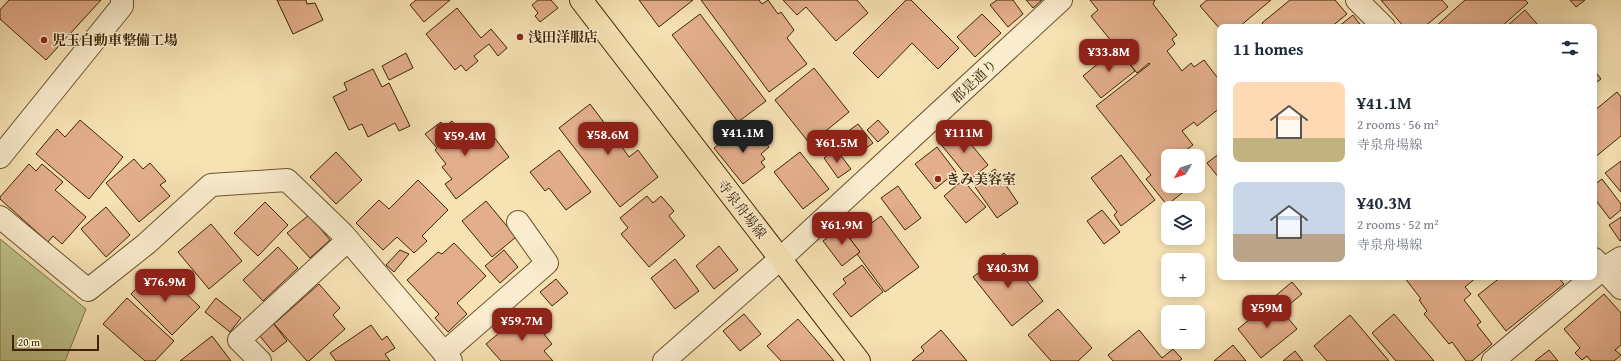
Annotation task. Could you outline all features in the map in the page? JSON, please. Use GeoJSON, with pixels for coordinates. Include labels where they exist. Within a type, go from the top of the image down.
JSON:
{"type":"FeatureCollection","features":[{"type":"Feature","properties":{"kind":"main road","name":"寺泉舟場線"},"geometry":{"type":"LineString","coordinates":[[581,0],[859,361]]}},
{"type":"Feature","properties":{"kind":"street"},"geometry":{"type":"LineString","coordinates":[[0,157],[122,6],[122,0]]}},
{"type":"Feature","properties":{"kind":"street","name":"郡是通り"},"geometry":{"type":"LineString","coordinates":[[664,361],[780,259],[1061,0]]}},
{"type":"Feature","properties":{"kind":"street"},"geometry":{"type":"LineString","coordinates":[[1357,0],[1381,24]]}},
{"type":"Feature","properties":{"kind":"street"},"geometry":{"type":"LineString","coordinates":[[0,217],[88,290],[146,244],[211,185],[287,180],[348,240],[448,357],[547,263],[518,222]]}},
{"type":"Feature","properties":{"kind":"street"},"geometry":{"type":"LineString","coordinates":[[260,361],[239,340],[348,240]]}},
{"type":"Feature","properties":{"kind":"street"},"geometry":{"type":"LineString","coordinates":[[1601,268],[1621,288]]}},
{"type":"Feature","properties":{"kind":"street"},"geometry":{"type":"LineString","coordinates":[[1493,361],[1587,280]]}},
{"type":"Feature","properties":{"kind":"green space"},"geometry":{"type":"Polygon","coordinates":[[[0,239],[86,309],[65,361],[0,361],[0,239]]]}},
{"type":"Feature","properties":{"kind":"building","name":"児玉自動車整備工場"},"geometry":{"type":"Polygon","coordinates":[[[9,0],[101,0],[46,60],[0,19],[0,10],[9,0]]]}},
{"type":"Feature","properties":{"kind":"building"},"geometry":{"type":"Polygon","coordinates":[[[277,0],[306,0],[307,4],[315,3],[323,20],[293,34],[277,0]]]}},
{"type":"Feature","properties":{"kind":"building"},"geometry":{"type":"Polygon","coordinates":[[[416,0],[450,0],[424,22],[410,5],[416,0]]]}},
{"type":"Feature","properties":{"kind":"building"},"geometry":{"type":"Polygon","coordinates":[[[538,0],[551,0],[558,8],[540,22],[535,16],[538,13],[532,5],[538,0]]]}},
{"type":"Feature","properties":{"kind":"building"},"geometry":{"type":"Polygon","coordinates":[[[639,0],[693,0],[659,27],[639,0]]]}},
{"type":"Feature","properties":{"kind":"building"},"geometry":{"type":"Polygon","coordinates":[[[701,0],[759,0],[762,4],[768,0],[778,14],[781,12],[794,30],[787,38],[807,64],[769,92],[701,0]]]}},
{"type":"Feature","properties":{"kind":"building"},"geometry":{"type":"Polygon","coordinates":[[[783,0],[857,0],[868,13],[836,41],[806,7],[797,15],[783,0]]]}},
{"type":"Feature","properties":{"kind":"building"},"geometry":{"type":"Polygon","coordinates":[[[906,0],[911,0],[959,48],[938,69],[912,43],[878,78],[853,53],[906,0]]]}},
{"type":"Feature","properties":{"kind":"building"},"geometry":{"type":"Polygon","coordinates":[[[997,0],[1013,0],[1023,14],[1008,27],[990,5],[997,0]]]}},
{"type":"Feature","properties":{"kind":"building"},"geometry":{"type":"Polygon","coordinates":[[[1026,0],[1042,0],[1033,8],[1026,0]]]}},
{"type":"Feature","properties":{"kind":"building"},"geometry":{"type":"Polygon","coordinates":[[[1090,0],[1155,0],[1153,4],[1177,35],[1172,39],[1175,44],[1167,51],[1182,71],[1191,63],[1194,67],[1204,60],[1217,77],[1217,110],[1197,126],[1194,122],[1182,131],[1193,145],[1188,149],[1161,149],[1161,193],[1182,193],[1172,201],[1164,201],[1146,179],[1151,175],[1096,106],[1150,64],[1149,63],[1137,73],[1091,16],[1098,10],[1090,0]]]}},
{"type":"Feature","properties":{"kind":"building"},"geometry":{"type":"Polygon","coordinates":[[[1207,0],[1271,0],[1243,24],[1217,24],[1217,26],[1200,6],[1207,0]]]}},
{"type":"Feature","properties":{"kind":"building"},"geometry":{"type":"Polygon","coordinates":[[[1290,0],[1335,0],[1347,14],[1335,24],[1262,23],[1290,0]]]}},
{"type":"Feature","properties":{"kind":"building"},"geometry":{"type":"Polygon","coordinates":[[[1381,0],[1442,0],[1448,7],[1428,24],[1401,24],[1381,0]]]}},
{"type":"Feature","properties":{"kind":"building"},"geometry":{"type":"Polygon","coordinates":[[[1465,0],[1525,0],[1528,3],[1504,24],[1438,24],[1465,0]]]}},
{"type":"Feature","properties":{"kind":"building"},"geometry":{"type":"Polygon","coordinates":[[[1570,0],[1585,0],[1576,7],[1570,0]]]}},
{"type":"Feature","properties":{"kind":"building"},"geometry":{"type":"Polygon","coordinates":[[[457,8],[481,38],[491,29],[507,48],[498,56],[489,44],[474,56],[478,61],[466,71],[461,65],[455,70],[426,34],[457,8]]]}},
{"type":"Feature","properties":{"kind":"building"},"geometry":{"type":"Polygon","coordinates":[[[1525,10],[1537,24],[1509,24],[1525,10]]]}},
{"type":"Feature","properties":{"kind":"building"},"geometry":{"type":"Polygon","coordinates":[[[700,14],[766,101],[738,122],[672,35],[700,14]]]}},
{"type":"Feature","properties":{"kind":"building"},"geometry":{"type":"Polygon","coordinates":[[[982,14],[1001,33],[975,57],[957,37],[982,14]]]}},
{"type":"Feature","properties":{"kind":"building"},"geometry":{"type":"Polygon","coordinates":[[[1353,15],[1360,24],[1342,24],[1353,15]]]}},
{"type":"Feature","properties":{"kind":"building"},"geometry":{"type":"Polygon","coordinates":[[[1117,48],[1135,71],[1101,98],[1083,76],[1117,48]]]}},
{"type":"Feature","properties":{"kind":"building"},"geometry":{"type":"Polygon","coordinates":[[[406,53],[413,68],[389,80],[382,66],[406,53]]]}},
{"type":"Feature","properties":{"kind":"building"},"geometry":{"type":"Polygon","coordinates":[[[814,68],[849,112],[822,134],[827,139],[814,149],[775,100],[814,68]]]}},
{"type":"Feature","properties":{"kind":"building"},"geometry":{"type":"Polygon","coordinates":[[[373,69],[382,87],[389,83],[410,126],[399,131],[395,123],[368,137],[362,124],[349,130],[333,97],[347,90],[344,83],[373,69]]]}},
{"type":"Feature","properties":{"kind":"building"},"geometry":{"type":"Polygon","coordinates":[[[1597,74],[1601,79],[1597,82],[1597,74]]]}},
{"type":"Feature","properties":{"kind":"building"},"geometry":{"type":"Polygon","coordinates":[[[1617,92],[1621,97],[1621,136],[1597,156],[1597,109],[1617,92]]]}},
{"type":"Feature","properties":{"kind":"building"},"geometry":{"type":"Polygon","coordinates":[[[590,104],[612,133],[618,128],[629,142],[622,147],[629,157],[638,150],[658,177],[620,207],[559,128],[590,104]]]}},
{"type":"Feature","properties":{"kind":"building"},"geometry":{"type":"Polygon","coordinates":[[[80,120],[123,157],[89,199],[36,154],[57,129],[65,137],[80,120]]]}},
{"type":"Feature","properties":{"kind":"building"},"geometry":{"type":"Polygon","coordinates":[[[878,120],[889,132],[878,142],[867,130],[878,120]]]}},
{"type":"Feature","properties":{"kind":"building"},"geometry":{"type":"Polygon","coordinates":[[[452,121],[467,139],[472,136],[481,147],[494,137],[509,157],[456,199],[445,184],[452,179],[442,167],[446,164],[435,150],[437,148],[425,134],[441,122],[444,127],[452,121]]]}},
{"type":"Feature","properties":{"kind":"building"},"geometry":{"type":"Polygon","coordinates":[[[858,124],[873,143],[857,155],[843,135],[858,124]]]}},
{"type":"Feature","properties":{"kind":"building"},"geometry":{"type":"Polygon","coordinates":[[[957,127],[988,165],[970,180],[939,142],[957,127]]]}},
{"type":"Feature","properties":{"kind":"building"},"geometry":{"type":"Polygon","coordinates":[[[739,128],[746,137],[755,130],[769,147],[761,154],[765,159],[761,162],[765,167],[743,184],[714,148],[739,128]]]}},
{"type":"Feature","properties":{"kind":"building"},"geometry":{"type":"Polygon","coordinates":[[[937,147],[956,172],[935,189],[915,164],[937,147]]]}},
{"type":"Feature","properties":{"kind":"building"},"geometry":{"type":"Polygon","coordinates":[[[836,149],[851,169],[838,178],[824,158],[836,149]]]}},
{"type":"Feature","properties":{"kind":"building"},"geometry":{"type":"Polygon","coordinates":[[[559,150],[591,192],[566,210],[549,188],[545,191],[530,172],[559,150]]]}},
{"type":"Feature","properties":{"kind":"building"},"geometry":{"type":"Polygon","coordinates":[[[336,152],[362,180],[336,204],[310,177],[336,152]]]}},
{"type":"Feature","properties":{"kind":"building"},"geometry":{"type":"Polygon","coordinates":[[[800,152],[829,189],[803,209],[774,172],[800,152]]]}},
{"type":"Feature","properties":{"kind":"building"},"geometry":{"type":"Polygon","coordinates":[[[1121,155],[1155,200],[1121,226],[1114,215],[1117,212],[1091,178],[1121,155]]]}},
{"type":"Feature","properties":{"kind":"building"},"geometry":{"type":"Polygon","coordinates":[[[1217,155],[1217,175],[1207,163],[1217,155]]]}},
{"type":"Feature","properties":{"kind":"building"},"geometry":{"type":"Polygon","coordinates":[[[134,159],[143,169],[150,163],[166,181],[160,185],[170,196],[139,222],[106,183],[134,159]]]}},
{"type":"Feature","properties":{"kind":"building"},"geometry":{"type":"Polygon","coordinates":[[[1621,161],[1621,192],[1605,173],[1621,161]]]}},
{"type":"Feature","properties":{"kind":"building"},"geometry":{"type":"Polygon","coordinates":[[[29,164],[36,171],[42,164],[63,182],[55,190],[86,217],[62,244],[53,236],[48,242],[0,199],[0,197],[29,164]]]}},
{"type":"Feature","properties":{"kind":"building"},"geometry":{"type":"Polygon","coordinates":[[[995,169],[1018,203],[997,218],[973,184],[995,169]]]}},
{"type":"Feature","properties":{"kind":"building"},"geometry":{"type":"Polygon","coordinates":[[[1602,179],[1621,204],[1621,210],[1610,219],[1597,202],[1597,183],[1602,179]]]}},
{"type":"Feature","properties":{"kind":"building"},"geometry":{"type":"Polygon","coordinates":[[[418,180],[448,210],[422,236],[427,241],[414,253],[397,237],[383,250],[356,223],[379,200],[389,209],[418,180]]]}},
{"type":"Feature","properties":{"kind":"building"},"geometry":{"type":"Polygon","coordinates":[[[963,180],[986,207],[966,223],[944,196],[963,180]]]}},
{"type":"Feature","properties":{"kind":"building"},"geometry":{"type":"Polygon","coordinates":[[[898,186],[921,218],[905,230],[881,198],[898,186]]]}},
{"type":"Feature","properties":{"kind":"building"},"geometry":{"type":"Polygon","coordinates":[[[647,196],[653,203],[661,196],[674,211],[669,216],[685,236],[649,267],[621,234],[628,228],[620,218],[647,196]]]}},
{"type":"Feature","properties":{"kind":"building"},"geometry":{"type":"Polygon","coordinates":[[[486,201],[516,237],[492,257],[462,221],[486,201]]]}},
{"type":"Feature","properties":{"kind":"building"},"geometry":{"type":"Polygon","coordinates":[[[265,202],[288,225],[258,256],[234,233],[265,202]]]}},
{"type":"Feature","properties":{"kind":"building"},"geometry":{"type":"Polygon","coordinates":[[[106,207],[130,235],[106,257],[81,229],[106,207]]]}},
{"type":"Feature","properties":{"kind":"building"},"geometry":{"type":"Polygon","coordinates":[[[1102,210],[1120,232],[1104,244],[1087,221],[1102,210]]]}},
{"type":"Feature","properties":{"kind":"building"},"geometry":{"type":"Polygon","coordinates":[[[309,215],[330,240],[310,258],[287,233],[309,215]]]}},
{"type":"Feature","properties":{"kind":"building"},"geometry":{"type":"Polygon","coordinates":[[[881,216],[919,267],[885,292],[857,254],[860,252],[850,239],[881,216]]]}},
{"type":"Feature","properties":{"kind":"building"},"geometry":{"type":"Polygon","coordinates":[[[1621,217],[1621,240],[1620,241],[1609,225],[1621,217]]]}},
{"type":"Feature","properties":{"kind":"building"},"geometry":{"type":"Polygon","coordinates":[[[211,224],[242,261],[209,289],[178,252],[211,224]]]}},
{"type":"Feature","properties":{"kind":"building"},"geometry":{"type":"Polygon","coordinates":[[[841,227],[860,252],[842,266],[823,241],[841,227]]]}},
{"type":"Feature","properties":{"kind":"building"},"geometry":{"type":"Polygon","coordinates":[[[454,243],[486,276],[457,303],[467,314],[448,332],[435,318],[439,314],[407,280],[438,252],[442,254],[454,243]]]}},
{"type":"Feature","properties":{"kind":"building"},"geometry":{"type":"Polygon","coordinates":[[[719,246],[738,270],[714,289],[696,266],[719,246]]]}},
{"type":"Feature","properties":{"kind":"building"},"geometry":{"type":"Polygon","coordinates":[[[278,247],[298,268],[263,301],[243,280],[278,247]]]}},
{"type":"Feature","properties":{"kind":"building"},"geometry":{"type":"Polygon","coordinates":[[[400,250],[409,254],[394,272],[386,265],[400,250]]]}},
{"type":"Feature","properties":{"kind":"building"},"geometry":{"type":"Polygon","coordinates":[[[504,250],[518,267],[500,283],[485,266],[504,250]]]}},
{"type":"Feature","properties":{"kind":"building"},"geometry":{"type":"Polygon","coordinates":[[[1004,253],[1043,301],[1012,326],[973,277],[1004,253]]]}},
{"type":"Feature","properties":{"kind":"building"},"geometry":{"type":"Polygon","coordinates":[[[675,259],[699,291],[675,309],[651,278],[675,259]]]}},
{"type":"Feature","properties":{"kind":"building"},"geometry":{"type":"Polygon","coordinates":[[[862,265],[883,292],[851,317],[833,294],[846,283],[843,279],[862,265]]]}},
{"type":"Feature","properties":{"kind":"building"},"geometry":{"type":"Polygon","coordinates":[[[153,272],[170,290],[176,284],[200,307],[172,335],[131,294],[153,272]]]}},
{"type":"Feature","properties":{"kind":"building"},"geometry":{"type":"Polygon","coordinates":[[[556,279],[568,293],[552,306],[540,292],[556,279]]]}},
{"type":"Feature","properties":{"kind":"building"},"geometry":{"type":"Polygon","coordinates":[[[1406,280],[1473,280],[1465,287],[1471,294],[1464,300],[1481,322],[1477,325],[1492,344],[1472,361],[1466,361],[1452,342],[1449,344],[1424,314],[1427,311],[1419,300],[1421,299],[1406,280]]]}},
{"type":"Feature","properties":{"kind":"building"},"geometry":{"type":"Polygon","coordinates":[[[1497,280],[1561,280],[1564,284],[1506,331],[1478,295],[1497,280]]]}},
{"type":"Feature","properties":{"kind":"building"},"geometry":{"type":"Polygon","coordinates":[[[1292,282],[1302,294],[1284,309],[1274,297],[1292,282]]]}},
{"type":"Feature","properties":{"kind":"building"},"geometry":{"type":"Polygon","coordinates":[[[319,284],[340,308],[333,315],[345,329],[309,361],[307,361],[274,324],[319,284]]]}},
{"type":"Feature","properties":{"kind":"building"},"geometry":{"type":"Polygon","coordinates":[[[1604,294],[1621,313],[1621,345],[1615,350],[1621,355],[1614,361],[1591,361],[1587,356],[1582,360],[1575,353],[1580,348],[1564,329],[1604,294]]]}},
{"type":"Feature","properties":{"kind":"building"},"geometry":{"type":"Polygon","coordinates":[[[127,298],[174,341],[155,361],[145,361],[103,324],[127,298]]]}},
{"type":"Feature","properties":{"kind":"building"},"geometry":{"type":"Polygon","coordinates":[[[216,298],[241,318],[230,332],[205,312],[216,298]]]}},
{"type":"Feature","properties":{"kind":"building"},"geometry":{"type":"Polygon","coordinates":[[[1273,300],[1297,329],[1261,358],[1238,329],[1273,300]]]}},
{"type":"Feature","properties":{"kind":"building"},"geometry":{"type":"Polygon","coordinates":[[[1058,309],[1092,348],[1078,361],[1051,361],[1028,335],[1058,309]]]}},
{"type":"Feature","properties":{"kind":"building"},"geometry":{"type":"Polygon","coordinates":[[[744,314],[761,334],[740,351],[723,331],[744,314]]]}},
{"type":"Feature","properties":{"kind":"building"},"geometry":{"type":"Polygon","coordinates":[[[1394,314],[1434,361],[1396,361],[1372,333],[1394,314]]]}},
{"type":"Feature","properties":{"kind":"building"},"geometry":{"type":"Polygon","coordinates":[[[1350,315],[1389,361],[1327,361],[1314,346],[1350,315]]]}},
{"type":"Feature","properties":{"kind":"building"},"geometry":{"type":"Polygon","coordinates":[[[541,316],[552,327],[544,334],[552,344],[544,351],[553,361],[501,361],[486,344],[518,317],[527,328],[541,316]]]}},
{"type":"Feature","properties":{"kind":"building"},"geometry":{"type":"Polygon","coordinates":[[[798,319],[834,361],[781,361],[767,346],[798,319]]]}},
{"type":"Feature","properties":{"kind":"building"},"geometry":{"type":"Polygon","coordinates":[[[273,323],[287,341],[273,352],[259,335],[273,323]]]}},
{"type":"Feature","properties":{"kind":"building"},"geometry":{"type":"Polygon","coordinates":[[[371,325],[382,340],[387,336],[395,348],[385,354],[390,361],[336,361],[330,353],[371,325]]]}},
{"type":"Feature","properties":{"kind":"building"},"geometry":{"type":"Polygon","coordinates":[[[941,330],[967,361],[912,361],[924,351],[921,347],[941,330]]]}},
{"type":"Feature","properties":{"kind":"building"},"geometry":{"type":"Polygon","coordinates":[[[1139,330],[1162,358],[1173,349],[1182,359],[1179,361],[1113,361],[1108,355],[1139,330]]]}},
{"type":"Feature","properties":{"kind":"building"},"geometry":{"type":"Polygon","coordinates":[[[212,336],[231,361],[180,361],[212,336]]]}},
{"type":"Feature","properties":{"kind":"building"},"geometry":{"type":"Polygon","coordinates":[[[1233,345],[1246,361],[1214,361],[1233,345]]]}},
{"type":"Feature","properties":{"kind":"building"},"geometry":{"type":"Polygon","coordinates":[[[1549,350],[1558,361],[1535,361],[1549,350]]]}},
{"type":"Feature","properties":{"kind":"building"},"geometry":{"type":"Polygon","coordinates":[[[1295,351],[1303,361],[1283,361],[1295,351]]]}},
{"type":"Feature","properties":{"kind":"place","name":"浅田洋服店"},"geometry":{"type":"Point","coordinates":[520,37]}},
{"type":"Feature","properties":{"kind":"place","name":"児玉自動車整備工場"},"geometry":{"type":"Point","coordinates":[44,40]}},
{"type":"Feature","properties":{"kind":"place","name":"きみ美容室"},"geometry":{"type":"Point","coordinates":[938,179]}}]}
